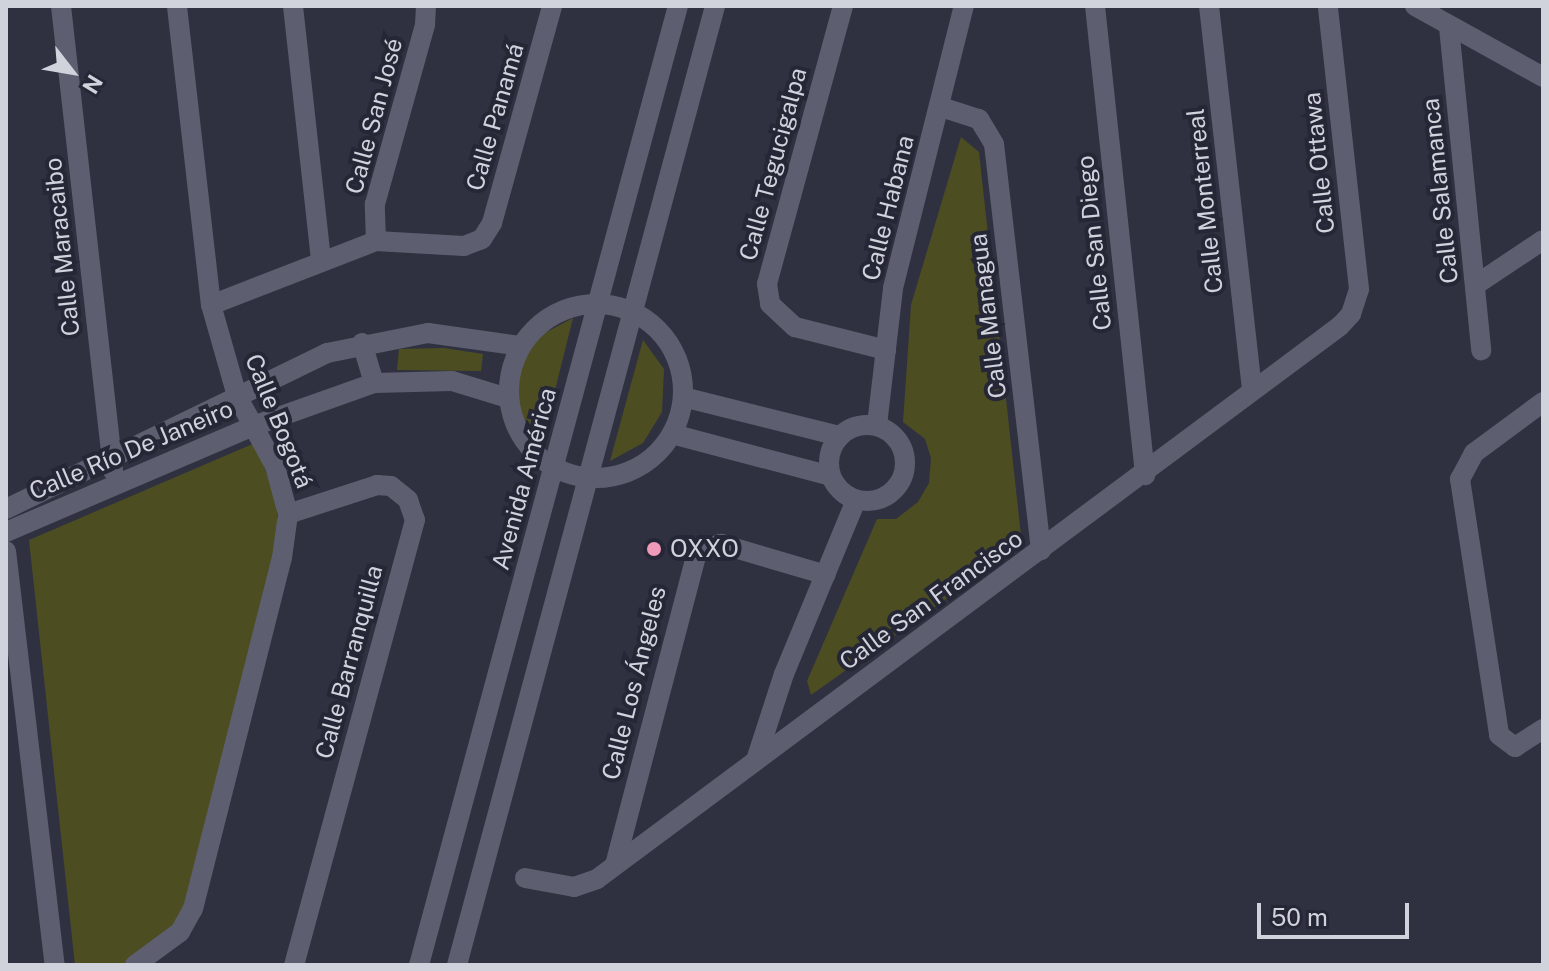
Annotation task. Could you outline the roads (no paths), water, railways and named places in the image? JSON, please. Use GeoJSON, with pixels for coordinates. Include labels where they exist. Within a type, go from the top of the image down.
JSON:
{"type":"FeatureCollection","features":[{"type":"Feature","properties":{"kind":"street","name":"Calle Maracaibo"},"geometry":{"type":"LineString","coordinates":[[61,6],[111,460],[116,482]]}},
{"type":"Feature","properties":{"kind":"street","name":"Calle Bogotá"},"geometry":{"type":"LineString","coordinates":[[135,965],[180,932],[193,909],[282,558],[288,514],[256,425],[237,396],[211,305],[177,6]]}},
{"type":"Feature","properties":{"kind":"street"},"geometry":{"type":"LineString","coordinates":[[293,6],[321,258]]}},
{"type":"Feature","properties":{"kind":"street","name":"Calle San José"},"geometry":{"type":"LineString","coordinates":[[376,241],[375,204],[425,25],[426,6]]}},
{"type":"Feature","properties":{"kind":"street","name":"Calle Panamá"},"geometry":{"type":"LineString","coordinates":[[376,241],[464,246],[482,239],[492,223],[552,6]]}},
{"type":"Feature","properties":{"kind":"street","name":"Avenida América"},"geometry":{"type":"LineString","coordinates":[[419,965],[678,6]]}},
{"type":"Feature","properties":{"kind":"street"},"geometry":{"type":"LineString","coordinates":[[457,965],[715,6]]}},
{"type":"Feature","properties":{"kind":"street","name":"Calle Tegucigalpa"},"geometry":{"type":"LineString","coordinates":[[843,6],[767,284],[770,304],[795,327],[886,350]]}},
{"type":"Feature","properties":{"kind":"street","name":"Calle Habana"},"geometry":{"type":"LineString","coordinates":[[877,425],[893,288],[964,6]]}},
{"type":"Feature","properties":{"kind":"street","name":"Calle San Diego"},"geometry":{"type":"LineString","coordinates":[[1095,6],[1145,475]]}},
{"type":"Feature","properties":{"kind":"street","name":"Calle Monterreal"},"geometry":{"type":"LineString","coordinates":[[1209,6],[1252,391]]}},
{"type":"Feature","properties":{"kind":"street","name":"Calle Ottawa"},"geometry":{"type":"LineString","coordinates":[[1328,6],[1359,289],[1351,314]]}},
{"type":"Feature","properties":{"kind":"street"},"geometry":{"type":"LineString","coordinates":[[1415,6],[1449,27],[1541,70]]}},
{"type":"Feature","properties":{"kind":"street","name":"Calle Salamanca"},"geometry":{"type":"LineString","coordinates":[[1449,27],[1477,284],[1481,350]]}},
{"type":"Feature","properties":{"kind":"street","name":"Calle Managua"},"geometry":{"type":"LineString","coordinates":[[941,107],[979,119],[994,144],[1041,550]]}},
{"type":"Feature","properties":{"kind":"street"},"geometry":{"type":"LineString","coordinates":[[1477,284],[1543,240]]}},
{"type":"Feature","properties":{"kind":"street"},"geometry":{"type":"LineString","coordinates":[[211,305],[321,258],[376,241]]}},
{"type":"Feature","properties":{"kind":"street"},"geometry":{"type":"LineString","coordinates":[[598,303],[633,311],[655,325],[671,346],[683,397],[672,434],[650,460],[630,470],[587,478],[554,469],[522,439],[508,398],[510,371],[521,346],[554,314],[598,303]]}},
{"type":"Feature","properties":{"kind":"street","name":"Calle San Francisco"},"geometry":{"type":"LineString","coordinates":[[525,878],[584,886],[615,865],[1145,475],[1351,314]]}},
{"type":"Feature","properties":{"kind":"street","name":"Calle Río De Janeiro"},"geometry":{"type":"LineString","coordinates":[[6,509],[111,460],[292,368],[362,343],[428,333],[521,346]]}},
{"type":"Feature","properties":{"kind":"street"},"geometry":{"type":"LineString","coordinates":[[362,343],[374,383]]}},
{"type":"Feature","properties":{"kind":"street","name":"Calle Río De Janeiro"},"geometry":{"type":"LineString","coordinates":[[6,532],[116,482],[256,425],[374,383],[452,381],[508,398]]}},
{"type":"Feature","properties":{"kind":"street"},"geometry":{"type":"LineString","coordinates":[[683,397],[839,436]]}},
{"type":"Feature","properties":{"kind":"street"},"geometry":{"type":"LineString","coordinates":[[1543,402],[1474,453],[1460,479],[1499,735],[1509,746],[1521,745],[1543,729]]}},
{"type":"Feature","properties":{"kind":"street"},"geometry":{"type":"LineString","coordinates":[[724,447],[734,410]]}},
{"type":"Feature","properties":{"kind":"street"},"geometry":{"type":"LineString","coordinates":[[672,434],[831,476],[856,500],[883,498],[902,479],[906,466],[899,440],[877,425],[850,428],[839,436],[829,462],[831,476]]}},
{"type":"Feature","properties":{"kind":"street","name":"Calle Barranquilla"},"geometry":{"type":"LineString","coordinates":[[288,514],[377,485],[402,493],[415,520],[294,965]]}},
{"type":"Feature","properties":{"kind":"street"},"geometry":{"type":"LineString","coordinates":[[756,760],[784,674],[856,500]]}},
{"type":"Feature","properties":{"kind":"street","name":"Calle Los Ángeles"},"geometry":{"type":"LineString","coordinates":[[615,865],[697,553],[721,544],[826,575]]}},
{"type":"Feature","properties":{"kind":"street"},"geometry":{"type":"LineString","coordinates":[[6,551],[55,965]]}},
{"type":"Feature","properties":{"kind":"place","name":"OXXO"},"geometry":{"type":"Point","coordinates":[654,549]}}]}
